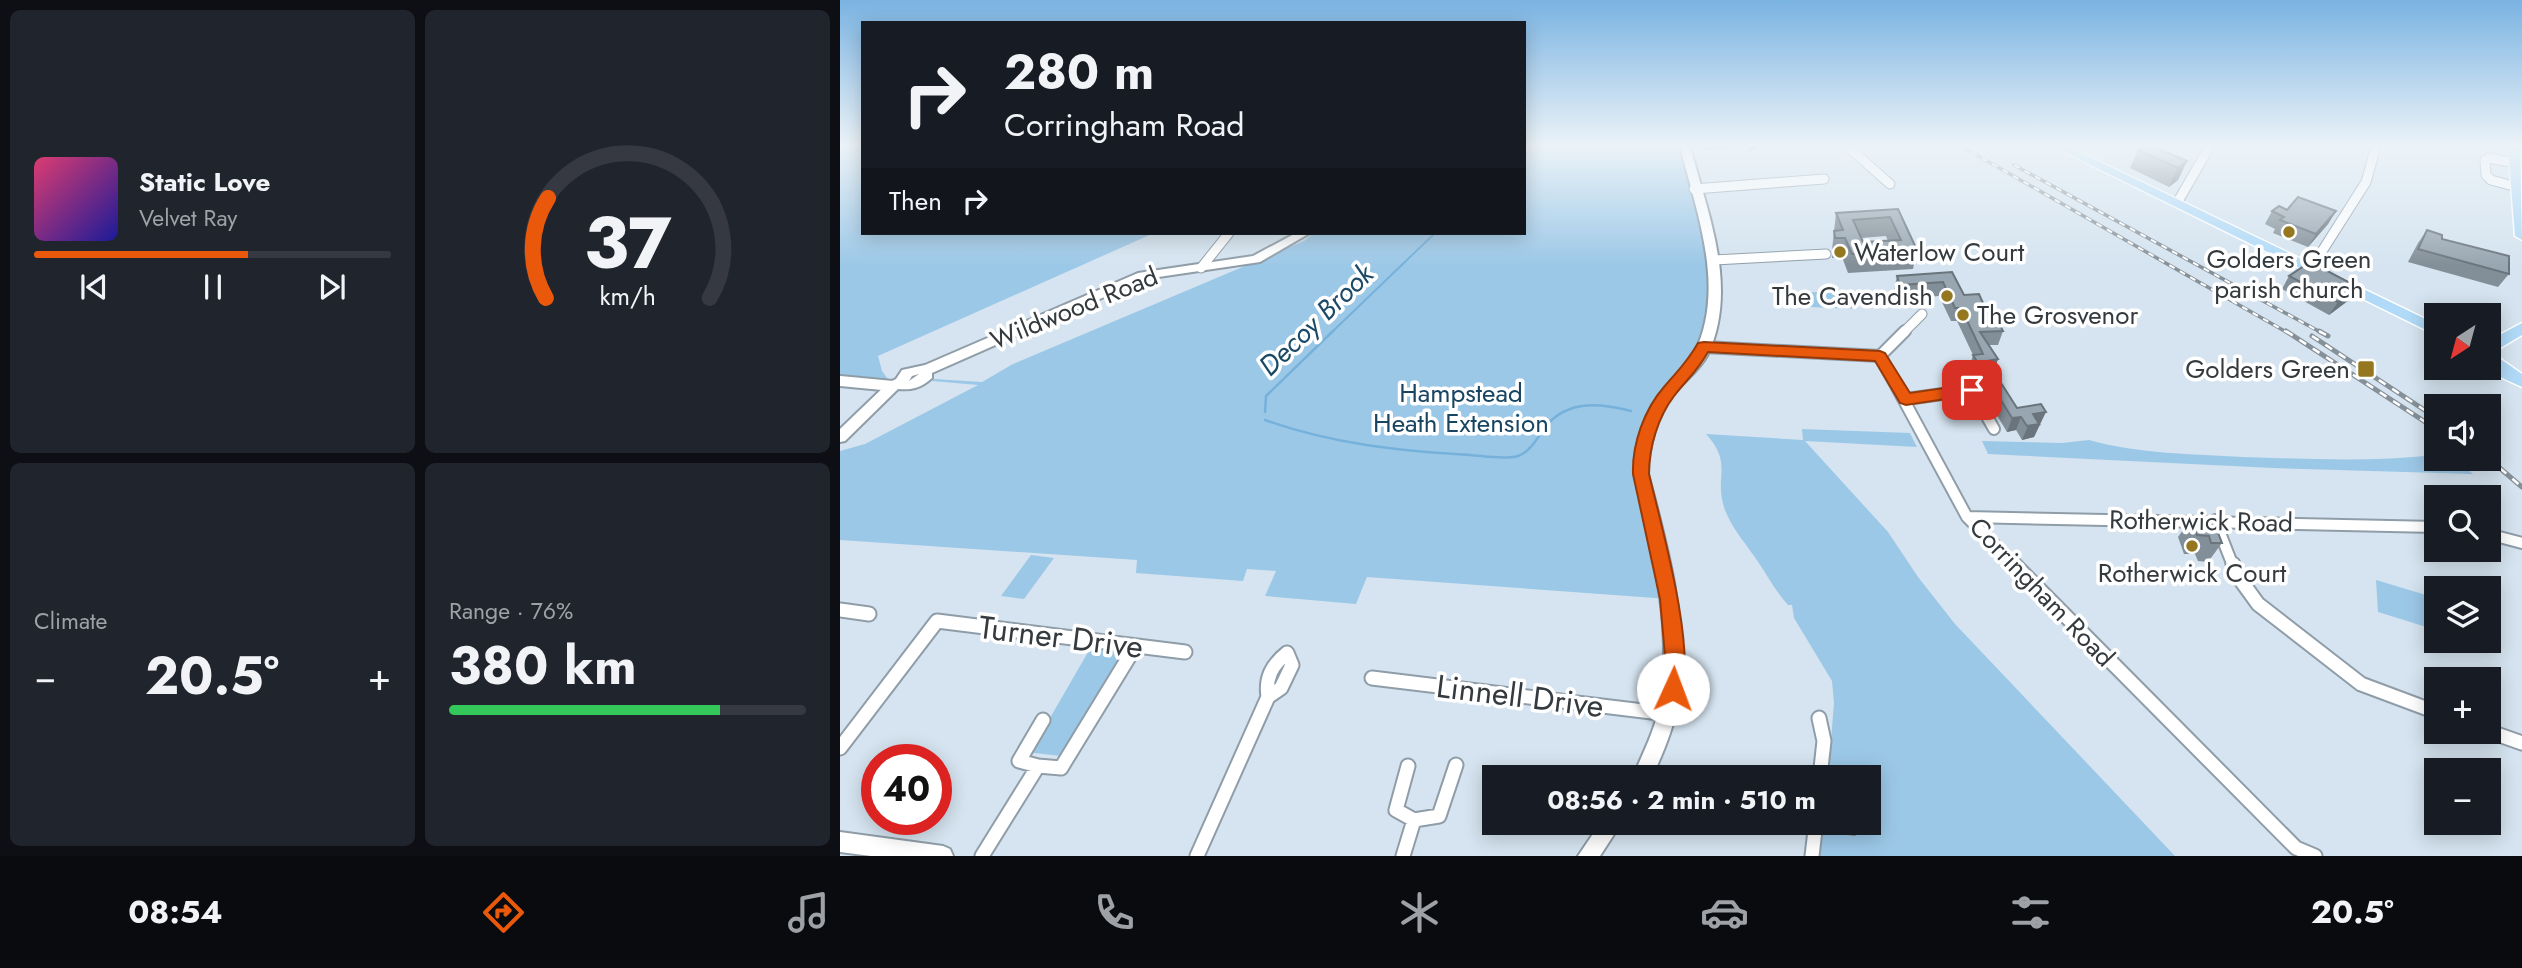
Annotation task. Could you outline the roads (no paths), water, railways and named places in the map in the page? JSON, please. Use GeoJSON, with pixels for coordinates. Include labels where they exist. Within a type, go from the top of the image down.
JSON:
{"type":"FeatureCollection","features":[{"type":"Feature","properties":{"kind":"main road"},"geometry":{"type":"LineString","coordinates":[[2141,186],[2312,267],[2424,325]]}},
{"type":"Feature","properties":{"kind":"main road"},"geometry":{"type":"LineString","coordinates":[[2519,195],[2522,236]]}},
{"type":"Feature","properties":{"kind":"main road"},"geometry":{"type":"LineString","coordinates":[[2501,344],[2522,328]]}},
{"type":"Feature","properties":{"kind":"main road"},"geometry":{"type":"LineString","coordinates":[[2501,349],[2522,346]]}},
{"type":"Feature","properties":{"kind":"main road"},"geometry":{"type":"LineString","coordinates":[[2501,361],[2522,381]]}},
{"type":"Feature","properties":{"kind":"street"},"geometry":{"type":"LineString","coordinates":[[1649,765],[1668,714],[1673,689],[1674,656],[1669,599],[1641,474],[1641,455],[1655,411],[1670,390],[1692,369],[1704,347],[1715,306],[1714,260],[1693,186]]}},
{"type":"Feature","properties":{"kind":"street"},"geometry":{"type":"LineString","coordinates":[[1694,189],[1734,186]]}},
{"type":"Feature","properties":{"kind":"street"},"geometry":{"type":"LineString","coordinates":[[2177,203],[2187,186]]}},
{"type":"Feature","properties":{"kind":"street"},"geometry":{"type":"LineString","coordinates":[[2312,267],[2364,186]]}},
{"type":"Feature","properties":{"kind":"street"},"geometry":{"type":"LineString","coordinates":[[2502,186],[2519,195]]}},
{"type":"Feature","properties":{"kind":"street"},"geometry":{"type":"LineString","coordinates":[[1202,268],[1227,235]]}},
{"type":"Feature","properties":{"kind":"street","name":"Wildwood Road"},"geometry":{"type":"LineString","coordinates":[[897,384],[907,373],[918,369],[926,370],[1142,276],[1255,259],[1300,235]]}},
{"type":"Feature","properties":{"kind":"street"},"geometry":{"type":"LineString","coordinates":[[1714,260],[1826,254]]}},
{"type":"Feature","properties":{"kind":"street"},"geometry":{"type":"LineString","coordinates":[[1704,347],[1880,356],[1922,314]]}},
{"type":"Feature","properties":{"kind":"street","name":"Corringham Road"},"geometry":{"type":"LineString","coordinates":[[1880,356],[1967,517],[2296,848],[2315,856]]}},
{"type":"Feature","properties":{"kind":"street"},"geometry":{"type":"LineString","coordinates":[[1962,373],[1994,429]]}},
{"type":"Feature","properties":{"kind":"street"},"geometry":{"type":"LineString","coordinates":[[840,381],[897,384]]}},
{"type":"Feature","properties":{"kind":"street"},"geometry":{"type":"LineString","coordinates":[[840,437],[897,384]]}},
{"type":"Feature","properties":{"kind":"street"},"geometry":{"type":"LineString","coordinates":[[1906,400],[1972,390]]}},
{"type":"Feature","properties":{"kind":"street","name":"Rotherwick Road"},"geometry":{"type":"LineString","coordinates":[[1967,517],[2215,520],[2424,527]]}},
{"type":"Feature","properties":{"kind":"street"},"geometry":{"type":"LineString","coordinates":[[2215,520],[2237,575],[2258,604],[2361,684],[2424,708]]}},
{"type":"Feature","properties":{"kind":"street"},"geometry":{"type":"LineString","coordinates":[[2501,537],[2522,543]]}},
{"type":"Feature","properties":{"kind":"street"},"geometry":{"type":"LineString","coordinates":[[840,610],[869,614]]}},
{"type":"Feature","properties":{"kind":"street","name":"Turner Drive"},"geometry":{"type":"LineString","coordinates":[[840,748],[937,621],[1185,652]]}},
{"type":"Feature","properties":{"kind":"street"},"geometry":{"type":"LineString","coordinates":[[1043,720],[1018,761],[1062,768],[1135,647]]}},
{"type":"Feature","properties":{"kind":"street","name":"Linnell Drive"},"geometry":{"type":"LineString","coordinates":[[1372,678],[1668,714]]}},
{"type":"Feature","properties":{"kind":"street"},"geometry":{"type":"LineString","coordinates":[[1197,856],[1268,697]]}},
{"type":"Feature","properties":{"kind":"street"},"geometry":{"type":"LineString","coordinates":[[1819,718],[1824,741],[1821,765]]}},
{"type":"Feature","properties":{"kind":"street"},"geometry":{"type":"LineString","coordinates":[[2501,736],[2522,743]]}},
{"type":"Feature","properties":{"kind":"street"},"geometry":{"type":"LineString","coordinates":[[1408,766],[1396,810],[1414,820],[1439,816],[1456,765]]}},
{"type":"Feature","properties":{"kind":"street"},"geometry":{"type":"LineString","coordinates":[[982,856],[1038,766]]}},
{"type":"Feature","properties":{"kind":"street"},"geometry":{"type":"LineString","coordinates":[[1403,856],[1414,820]]}},
{"type":"Feature","properties":{"kind":"street"},"geometry":{"type":"LineString","coordinates":[[1588,856],[1603,835]]}},
{"type":"Feature","properties":{"kind":"street"},"geometry":{"type":"LineString","coordinates":[[1812,856],[1814,835]]}},
{"type":"Feature","properties":{"kind":"street"},"geometry":{"type":"LineString","coordinates":[[840,842],[943,856]]}},
{"type":"Feature","properties":{"kind":"waterway","name":"Decoy Brook"},"geometry":{"type":"LineString","coordinates":[[1331,333],[1433,235]]}},
{"type":"Feature","properties":{"kind":"waterway","name":"Decoy Brook"},"geometry":{"type":"LineString","coordinates":[[1265,412],[1266,396],[1333,331]]}},
{"type":"Feature","properties":{"kind":"waterway","name":"Decoy Brook"},"geometry":{"type":"LineString","coordinates":[[1265,420],[1315,435],[1366,445],[1507,458],[1525,452],[1549,422],[1569,409],[1593,405],[1631,411]]}},
{"type":"Feature","properties":{"kind":"railway"},"geometry":{"type":"LineString","coordinates":[[2031,186],[2288,333]]}},
{"type":"Feature","properties":{"kind":"railway"},"geometry":{"type":"LineString","coordinates":[[2052,186],[2322,333]]}},
{"type":"Feature","properties":{"kind":"railway"},"geometry":{"type":"LineString","coordinates":[[2286,331],[2424,421]]}},
{"type":"Feature","properties":{"kind":"railway"},"geometry":{"type":"LineString","coordinates":[[2319,331],[2328,336]]}},
{"type":"Feature","properties":{"kind":"railway"},"geometry":{"type":"LineString","coordinates":[[2312,336],[2424,410]]}},
{"type":"Feature","properties":{"kind":"railway"},"geometry":{"type":"LineString","coordinates":[[2501,469],[2522,487]]}},
{"type":"Feature","properties":{"kind":"place","name":"Golders Green parish church"},"geometry":{"type":"Point","coordinates":[2289,232]}},
{"type":"Feature","properties":{"kind":"place","name":"Waterlow Court"},"geometry":{"type":"Point","coordinates":[1840,252]}},
{"type":"Feature","properties":{"kind":"place","name":"The Cavendish"},"geometry":{"type":"Point","coordinates":[1947,296]}},
{"type":"Feature","properties":{"kind":"place","name":"The Grosvenor"},"geometry":{"type":"Point","coordinates":[1963,315]}},
{"type":"Feature","properties":{"kind":"place","name":"Golders Green"},"geometry":{"type":"Point","coordinates":[2366,369]}},
{"type":"Feature","properties":{"kind":"place","name":"Rotherwick Court"},"geometry":{"type":"Point","coordinates":[2192,546]}},
{"type":"Feature","properties":{"kind":"park label","name":"Hampstead Heath Extension"},"geometry":{"type":"Point","coordinates":[1461,408]}}]}
